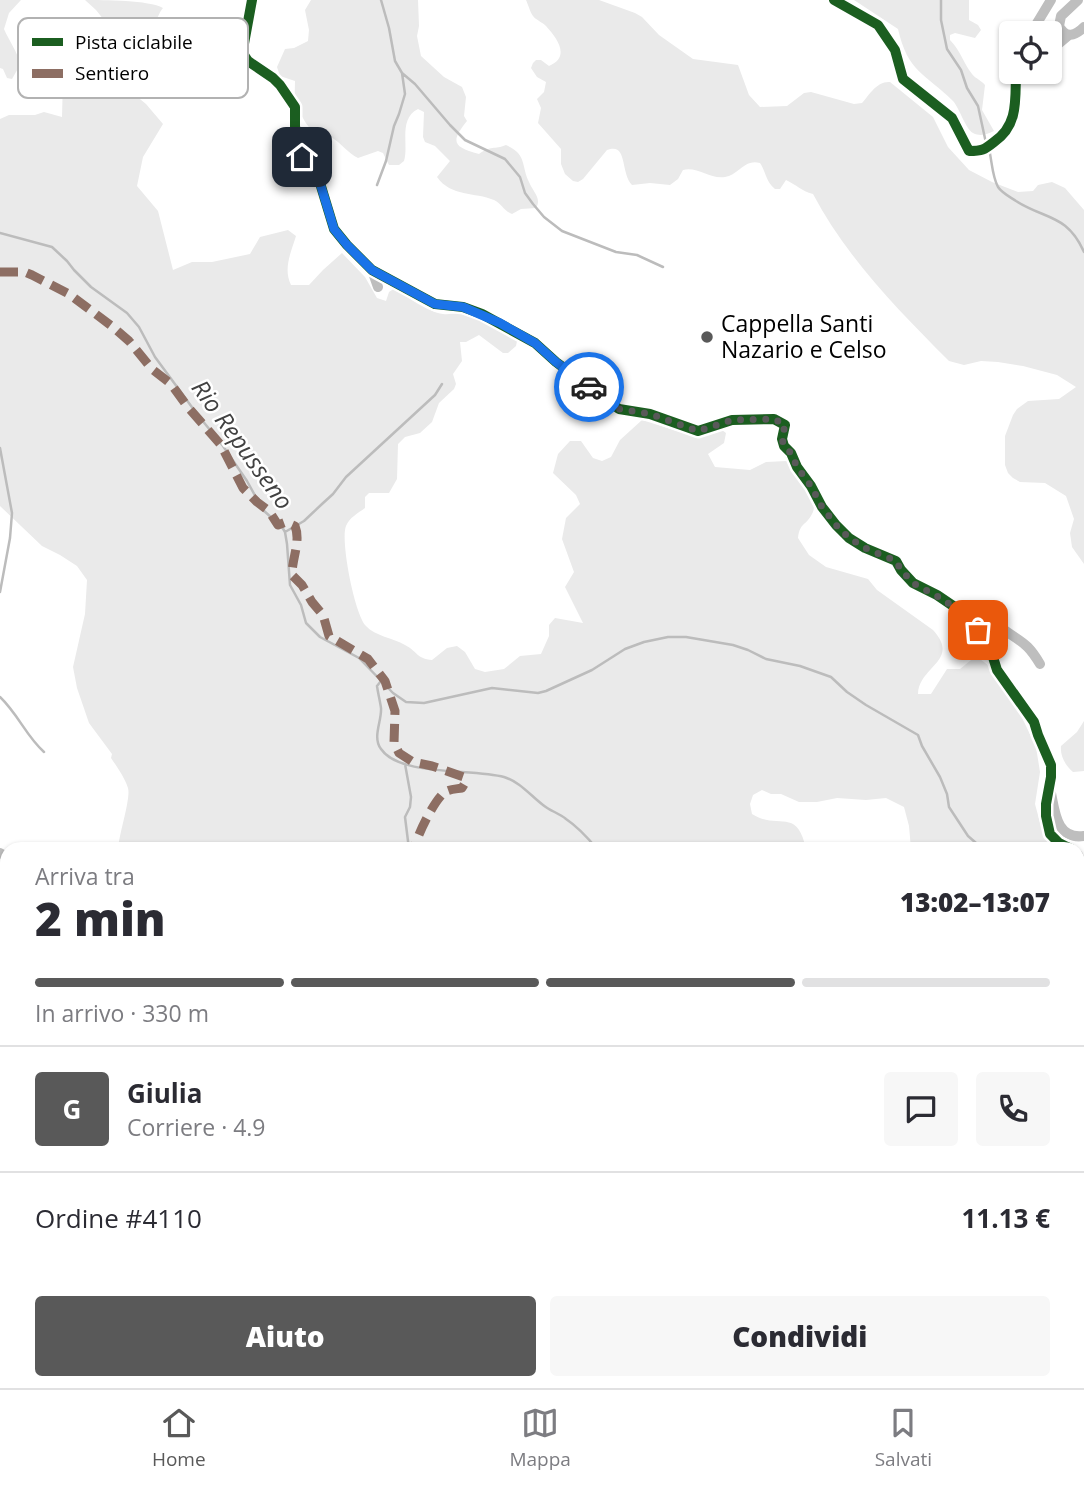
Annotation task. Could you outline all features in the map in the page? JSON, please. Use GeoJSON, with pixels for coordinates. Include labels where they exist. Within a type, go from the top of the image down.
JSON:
{"type":"FeatureCollection","features":[{"type":"Feature","properties":{"kind":"street"},"geometry":{"type":"LineString","coordinates":[[248,22],[252,0]]}},
{"type":"Feature","properties":{"kind":"street"},"geometry":{"type":"LineString","coordinates":[[834,0],[878,25],[895,50],[903,79],[952,118],[969,151],[981,151],[1002,136],[1011,125],[1015,84]]}},
{"type":"Feature","properties":{"kind":"street"},"geometry":{"type":"LineString","coordinates":[[1038,21],[1051,0]]}},
{"type":"Feature","properties":{"kind":"street"},"geometry":{"type":"LineString","coordinates":[[1069,35],[1061,30],[1059,21],[1066,10],[1078,0]]}},
{"type":"Feature","properties":{"kind":"street"},"geometry":{"type":"LineString","coordinates":[[1062,41],[1084,27]]}},
{"type":"Feature","properties":{"kind":"street"},"geometry":{"type":"LineString","coordinates":[[248,59],[280,85],[295,107],[298,146],[302,157],[320,183],[334,229],[372,270],[435,304],[463,307],[482,314],[535,343],[619,409],[650,414],[698,431],[732,420],[774,419],[785,425],[782,439],[784,446],[836,525],[849,538],[865,548],[896,561],[913,583],[965,614],[992,654]]}},
{"type":"Feature","properties":{"kind":"street"},"geometry":{"type":"LineString","coordinates":[[372,270],[378,287]]}},
{"type":"Feature","properties":{"kind":"street"},"geometry":{"type":"LineString","coordinates":[[1040,664],[1032,650],[1021,639],[1003,629],[999,615],[990,608],[982,607],[977,612],[998,670],[1034,722],[1051,765],[1046,816],[1050,834],[1058,842]]}},
{"type":"Feature","properties":{"kind":"street"},"geometry":{"type":"LineString","coordinates":[[1049,786],[1061,828],[1073,836],[1084,836]]}},
{"type":"Feature","properties":{"kind":"shaded area"},"geometry":{"type":"Polygon","coordinates":[[[0,0],[21,0],[9,13],[4,29],[18,59],[18,68],[12,79],[7,78],[0,68],[0,0]]]}},
{"type":"Feature","properties":{"kind":"shaded area"},"geometry":{"type":"Polygon","coordinates":[[[85,0],[137,2],[163,8],[157,18],[102,18],[85,0]]]}},
{"type":"Feature","properties":{"kind":"shaded area"},"geometry":{"type":"Polygon","coordinates":[[[311,0],[418,0],[417,36],[421,56],[444,77],[462,87],[466,97],[464,116],[467,121],[458,134],[457,143],[464,149],[479,154],[506,145],[513,148],[522,160],[537,198],[536,208],[521,209],[512,214],[494,200],[456,191],[443,183],[437,177],[450,161],[435,146],[425,142],[424,112],[418,109],[408,119],[404,161],[399,165],[389,165],[383,153],[378,151],[358,158],[331,137],[310,128],[296,104],[295,81],[280,76],[277,67],[285,49],[308,41],[305,10],[311,0]]]}},
{"type":"Feature","properties":{"kind":"shaded area"},"geometry":{"type":"Polygon","coordinates":[[[526,0],[599,0],[635,13],[659,35],[693,59],[738,65],[749,95],[760,107],[787,106],[804,93],[811,92],[854,104],[862,103],[878,86],[890,82],[933,117],[948,147],[969,170],[1018,192],[1033,191],[1038,185],[1052,182],[1065,188],[1084,210],[1084,564],[1072,547],[1070,533],[1074,519],[1066,496],[1045,483],[1020,482],[1008,473],[1005,465],[1005,436],[1017,409],[1028,401],[1059,399],[1076,387],[1057,375],[1023,366],[981,361],[964,365],[949,361],[857,261],[813,194],[786,180],[780,189],[775,189],[760,163],[747,164],[729,176],[717,177],[689,169],[683,170],[678,179],[670,185],[632,185],[621,154],[614,149],[607,150],[583,179],[573,181],[565,174],[561,164],[561,149],[538,123],[541,108],[537,99],[544,92],[546,82],[537,77],[531,68],[536,60],[549,66],[556,62],[561,53],[560,47],[550,31],[533,16],[526,0]]]}},
{"type":"Feature","properties":{"kind":"shaded area"},"geometry":{"type":"Polygon","coordinates":[[[854,0],[969,0],[969,20],[981,30],[975,38],[955,33],[950,35],[950,40],[972,74],[985,85],[982,110],[994,131],[981,135],[970,131],[953,101],[912,64],[898,29],[854,0]]]}},
{"type":"Feature","properties":{"kind":"shaded area"},"geometry":{"type":"Polygon","coordinates":[[[62,98],[139,98],[163,124],[143,157],[137,186],[158,211],[173,270],[192,262],[212,262],[250,254],[260,237],[288,230],[296,236],[288,267],[291,285],[309,285],[342,253],[365,277],[377,298],[386,301],[389,292],[395,288],[437,313],[459,313],[483,318],[505,330],[517,341],[516,346],[508,353],[503,353],[479,335],[460,342],[462,361],[453,374],[456,384],[454,389],[439,403],[432,422],[420,433],[405,437],[398,444],[397,479],[389,493],[369,493],[365,497],[365,508],[347,523],[345,546],[350,578],[357,608],[370,629],[432,660],[447,648],[457,646],[465,652],[475,669],[485,672],[504,669],[520,656],[541,654],[549,636],[549,625],[555,618],[583,623],[565,587],[574,572],[562,539],[566,518],[580,504],[576,495],[553,473],[558,454],[570,441],[581,441],[593,458],[602,461],[611,457],[620,440],[642,420],[693,436],[722,430],[726,433],[724,443],[708,454],[715,467],[750,470],[766,462],[787,461],[806,486],[813,501],[812,514],[798,538],[809,555],[826,567],[868,579],[877,590],[933,630],[943,649],[941,656],[920,684],[918,694],[931,694],[947,669],[960,669],[976,656],[989,666],[1016,705],[1036,747],[1040,772],[1035,804],[1042,830],[1051,842],[910,842],[904,807],[886,798],[837,798],[799,802],[762,790],[753,795],[750,804],[752,814],[761,819],[792,824],[804,842],[119,842],[128,788],[111,758],[112,754],[89,723],[73,667],[85,614],[87,580],[77,566],[42,546],[0,506],[0,119],[9,115],[35,115],[44,112],[62,117],[62,98]]]}},
{"type":"Feature","properties":{"kind":"shaded area"},"geometry":{"type":"Polygon","coordinates":[[[1084,721],[1084,771],[1073,772],[1064,760],[1061,746],[1077,732],[1084,721]]]}},
{"type":"Feature","properties":{"kind":"waterway"},"geometry":{"type":"LineString","coordinates":[[377,185],[405,94],[402,73],[395,61],[381,0]]}},
{"type":"Feature","properties":{"kind":"waterway"},"geometry":{"type":"LineString","coordinates":[[941,0],[941,20],[947,49],[961,70],[967,88],[978,106],[986,143]]}},
{"type":"Feature","properties":{"kind":"waterway"},"geometry":{"type":"LineString","coordinates":[[402,73],[465,140],[505,159],[520,177],[525,193],[533,204],[562,231],[616,252],[637,255],[663,267]]}},
{"type":"Feature","properties":{"kind":"waterway"},"geometry":{"type":"LineString","coordinates":[[989,149],[998,187],[1027,207],[1063,224],[1084,252]]}},
{"type":"Feature","properties":{"kind":"waterway","name":"Rio Repusseno"},"geometry":{"type":"LineString","coordinates":[[0,233],[52,247],[91,287],[127,313],[139,327],[155,357],[223,446],[263,510],[285,532],[290,585],[301,605],[306,623],[320,637],[359,658],[393,693],[406,702],[424,703],[492,688],[538,693],[592,670],[625,649],[668,637],[686,637],[733,645],[766,659],[800,666],[831,677],[866,705],[918,735],[940,777],[949,807],[975,842]]}},
{"type":"Feature","properties":{"kind":"waterway"},"geometry":{"type":"LineString","coordinates":[[285,532],[304,521],[333,494],[346,477],[435,395],[442,384]]}},
{"type":"Feature","properties":{"kind":"waterway"},"geometry":{"type":"LineString","coordinates":[[0,448],[12,513],[0,592]]}},
{"type":"Feature","properties":{"kind":"waterway"},"geometry":{"type":"LineString","coordinates":[[381,681],[377,686],[381,708],[377,739],[381,749],[390,758],[420,768],[491,774],[510,779],[575,826],[591,842]]}},
{"type":"Feature","properties":{"kind":"waterway"},"geometry":{"type":"LineString","coordinates":[[0,697],[44,752]]}},
{"type":"Feature","properties":{"kind":"waterway"},"geometry":{"type":"LineString","coordinates":[[405,764],[411,797],[405,817],[408,842]]}},
{"type":"Feature","properties":{"kind":"marked path"},"geometry":{"type":"LineString","coordinates":[[0,272],[25,272],[32,275],[69,294],[113,327],[129,341],[152,369],[171,384],[221,445],[243,488],[269,511],[278,525],[286,522],[295,526],[297,538],[292,575],[323,615],[329,636],[368,659],[385,681],[395,711],[394,743],[399,753],[413,762],[464,777],[462,788],[445,792],[436,802],[417,842]]}},
{"type":"Feature","properties":{"kind":"cycle path"},"geometry":{"type":"LineString","coordinates":[[248,22],[252,0]]}},
{"type":"Feature","properties":{"kind":"cycle path"},"geometry":{"type":"LineString","coordinates":[[834,0],[878,25],[895,50],[903,79],[952,118],[969,151],[985,148],[1008,128],[1014,111],[1016,84]]}},
{"type":"Feature","properties":{"kind":"cycle path"},"geometry":{"type":"LineString","coordinates":[[248,61],[273,78],[295,107],[298,146],[302,157],[320,183],[334,229],[372,270],[435,304],[463,307],[482,314],[535,343],[619,409],[650,414],[698,431],[732,420],[774,419],[785,425],[782,439],[784,446],[836,525],[849,538],[865,548],[896,561],[913,583],[965,614],[978,630],[992,654],[997,670],[1034,722],[1051,765],[1046,816],[1050,834],[1058,842]]}},
{"type":"Feature","properties":{"kind":"way so far"},"geometry":{"type":"LineString","coordinates":[[589,387],[619,409],[650,414],[698,431],[732,420],[770,418],[785,425],[782,439],[784,446],[836,525],[849,538],[865,548],[896,561],[913,583],[965,614],[978,630]]}},
{"type":"Feature","properties":{"kind":"place","name":"Cappella Santi Nazario e Celso"},"geometry":{"type":"Point","coordinates":[707,337]}},
{"type":"Feature","properties":{"kind":"route"},"geometry":{"type":"LineString","coordinates":[[302,157],[320,183],[334,229],[372,270],[435,304],[463,307],[500,323],[535,343],[589,387]]}}]}
